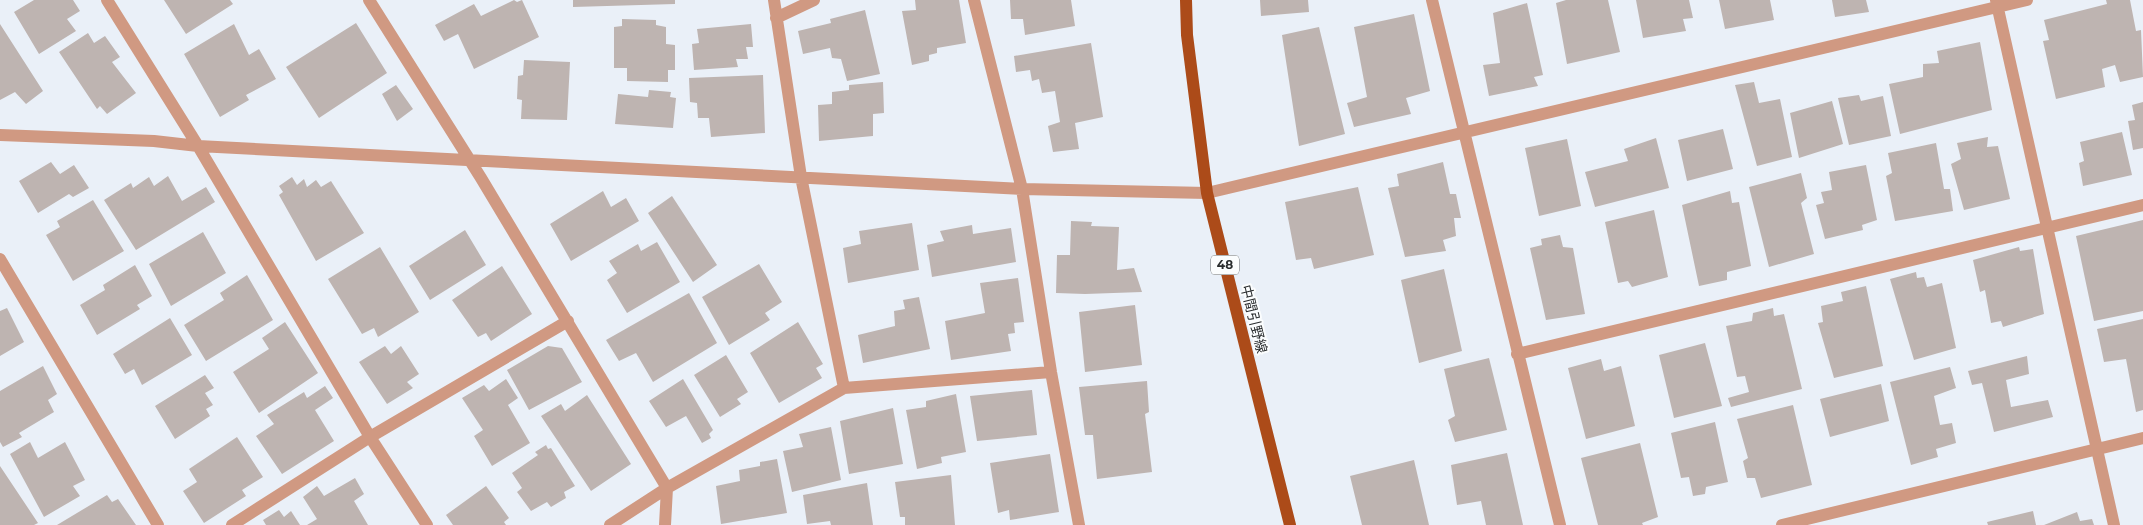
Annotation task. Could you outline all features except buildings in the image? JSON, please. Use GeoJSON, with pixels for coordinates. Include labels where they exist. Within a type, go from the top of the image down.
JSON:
{"type":"FeatureCollection","features":[{"type":"Feature","properties":{"kind":"main road","name":"中間引野線"},"geometry":{"type":"LineString","coordinates":[[1186,0],[1187,35],[1207,193],[1290,525]]}},
{"type":"Feature","properties":{"kind":"street"},"geometry":{"type":"LineString","coordinates":[[107,0],[198,146],[370,438],[427,525]]}},
{"type":"Feature","properties":{"kind":"street"},"geometry":{"type":"LineString","coordinates":[[369,0],[568,320],[667,488],[665,525]]}},
{"type":"Feature","properties":{"kind":"street"},"geometry":{"type":"LineString","coordinates":[[774,0],[801,177],[844,388]]}},
{"type":"Feature","properties":{"kind":"street"},"geometry":{"type":"LineString","coordinates":[[776,18],[814,0]]}},
{"type":"Feature","properties":{"kind":"street"},"geometry":{"type":"LineString","coordinates":[[974,0],[1022,189],[1051,372],[1079,525]]}},
{"type":"Feature","properties":{"kind":"street"},"geometry":{"type":"LineString","coordinates":[[1432,0],[1560,525]]}},
{"type":"Feature","properties":{"kind":"street"},"geometry":{"type":"LineString","coordinates":[[0,135],[154,141],[198,146],[471,162],[1022,189],[1207,193],[1997,4],[2027,0]]}},
{"type":"Feature","properties":{"kind":"street"},"geometry":{"type":"LineString","coordinates":[[1997,4],[2114,525]]}},
{"type":"Feature","properties":{"kind":"street"},"geometry":{"type":"LineString","coordinates":[[1517,354],[2143,205]]}},
{"type":"Feature","properties":{"kind":"street"},"geometry":{"type":"LineString","coordinates":[[0,259],[158,525]]}},
{"type":"Feature","properties":{"kind":"street"},"geometry":{"type":"LineString","coordinates":[[232,525],[370,438],[568,320]]}},
{"type":"Feature","properties":{"kind":"street"},"geometry":{"type":"LineString","coordinates":[[610,525],[667,488],[844,388],[1051,372]]}},
{"type":"Feature","properties":{"kind":"street"},"geometry":{"type":"LineString","coordinates":[[1782,525],[2143,438]]}}]}
